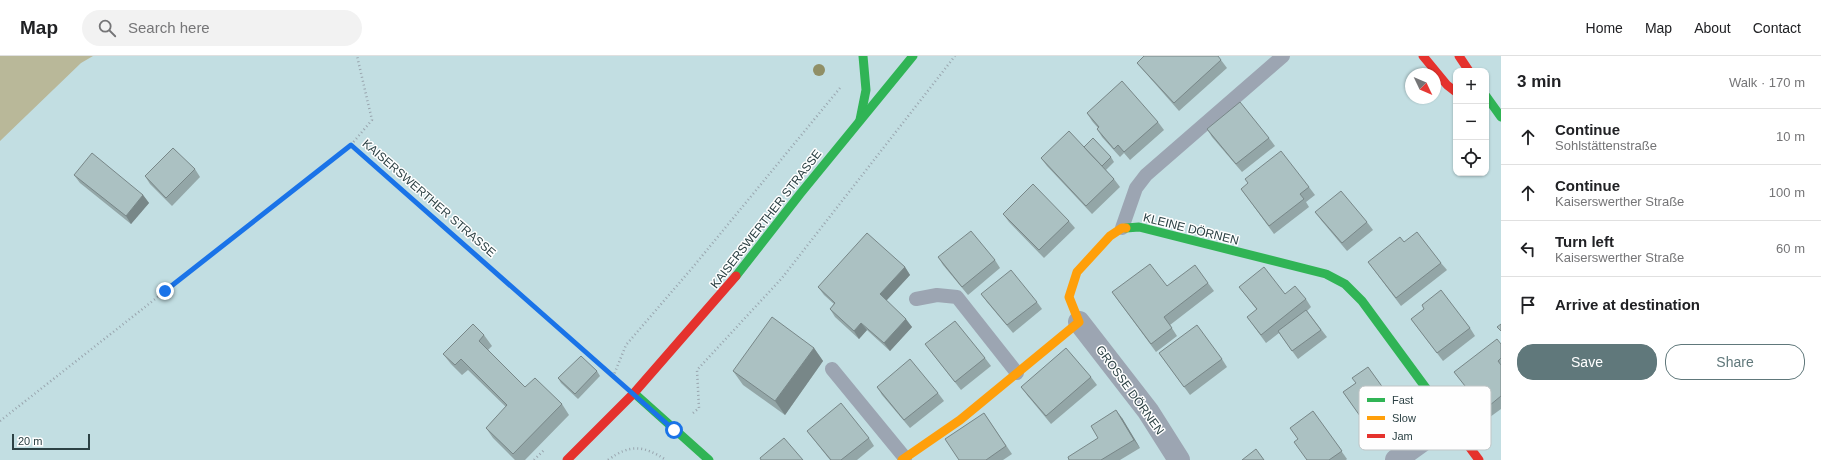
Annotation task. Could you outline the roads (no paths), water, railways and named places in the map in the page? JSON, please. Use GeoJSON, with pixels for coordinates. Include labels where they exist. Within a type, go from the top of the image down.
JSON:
{"type":"FeatureCollection","features":[{"type":"Feature","properties":{"kind":"main road"},"geometry":{"type":"LineString","coordinates":[[860,121],[866,90],[862,56]]}},
{"type":"Feature","properties":{"kind":"main road","name":"KAISERSWERTHER STRASSE"},"geometry":{"type":"LineString","coordinates":[[567,460],[634,393],[722,294],[913,56]]}},
{"type":"Feature","properties":{"kind":"main road"},"geometry":{"type":"LineString","coordinates":[[1423,56],[1447,85],[1453,90]]}},
{"type":"Feature","properties":{"kind":"main road"},"geometry":{"type":"LineString","coordinates":[[1459,56],[1467,68]]}},
{"type":"Feature","properties":{"kind":"main road"},"geometry":{"type":"LineString","coordinates":[[1489,104],[1496,121]]}},
{"type":"Feature","properties":{"kind":"main road","name":"KLEINE DÖRNEN"},"geometry":{"type":"LineString","coordinates":[[1122,228],[1139,227],[1326,274],[1345,284],[1362,301],[1424,386]]}},
{"type":"Feature","properties":{"kind":"main road"},"geometry":{"type":"LineString","coordinates":[[904,459],[960,420],[1079,322],[1069,297],[1077,272],[1110,236],[1122,228]]}},
{"type":"Feature","properties":{"kind":"main road"},"geometry":{"type":"LineString","coordinates":[[634,393],[709,460]]}},
{"type":"Feature","properties":{"kind":"main road","name":"KLEINE DÖRNEN"},"geometry":{"type":"LineString","coordinates":[[1472,450],[1479,460]]}},
{"type":"Feature","properties":{"kind":"street","name":"GROSSE DÖRNEN"},"geometry":{"type":"LineString","coordinates":[[1079,322],[1148,411],[1179,460]]}},
{"type":"Feature","properties":{"kind":"street"},"geometry":{"type":"LineString","coordinates":[[1396,460],[1410,450]]}},
{"type":"Feature","properties":{"kind":"lane"},"geometry":{"type":"LineString","coordinates":[[1122,228],[1136,188],[1146,175],[1283,56]]}},
{"type":"Feature","properties":{"kind":"lane"},"geometry":{"type":"LineString","coordinates":[[916,299],[937,295],[957,297],[1017,373]]}},
{"type":"Feature","properties":{"kind":"lane"},"geometry":{"type":"LineString","coordinates":[[832,369],[904,459]]}}]}
